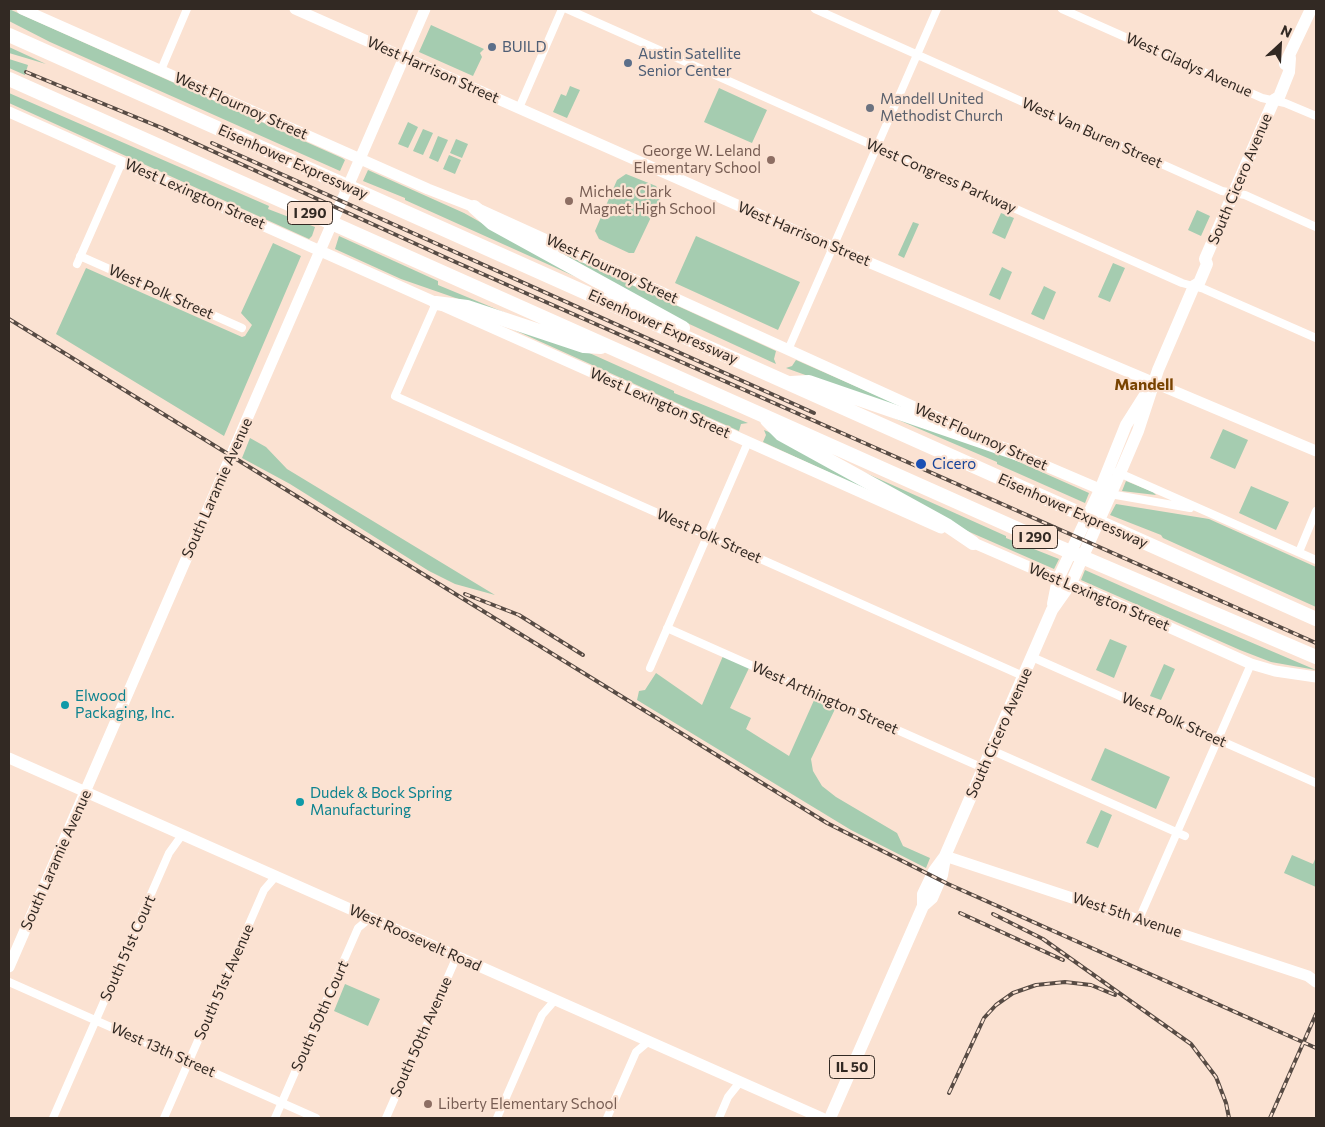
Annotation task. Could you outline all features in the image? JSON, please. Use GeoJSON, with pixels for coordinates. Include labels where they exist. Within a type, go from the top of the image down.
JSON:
{"type":"FeatureCollection","features":[{"type":"Feature","properties":{"kind":"highway","name":"Eisenhower Expressway"},"geometry":{"type":"LineString","coordinates":[[9,36],[1316,619]]}},
{"type":"Feature","properties":{"kind":"highway","name":"I 290"},"geometry":{"type":"LineString","coordinates":[[9,80],[1156,590],[1316,657]]}},
{"type":"Feature","properties":{"kind":"highway"},"geometry":{"type":"LineString","coordinates":[[474,207],[492,223],[678,324],[703,345]]}},
{"type":"Feature","properties":{"kind":"highway"},"geometry":{"type":"LineString","coordinates":[[436,303],[467,307],[584,346],[610,347]]}},
{"type":"Feature","properties":{"kind":"highway"},"geometry":{"type":"LineString","coordinates":[[785,383],[809,382],[1021,455]]}},
{"type":"Feature","properties":{"kind":"highway"},"geometry":{"type":"LineString","coordinates":[[757,412],[782,434],[948,526],[973,543]]}},
{"type":"Feature","properties":{"kind":"main road","name":"South Cicero Avenue"},"geometry":{"type":"LineString","coordinates":[[830,1118],[923,906],[932,898],[942,875],[945,856],[1052,610],[1070,583],[1072,565],[1114,470],[1126,425],[1153,382],[1194,286],[1201,278],[1207,264],[1205,259],[1274,100],[1279,96],[1289,72],[1290,58],[1311,9]]}},
{"type":"Feature","properties":{"kind":"main road","name":"South Cicero Avenue"},"geometry":{"type":"LineString","coordinates":[[1052,610],[1058,579],[1072,565]]}},
{"type":"Feature","properties":{"kind":"street","name":"West Flournoy Street"},"geometry":{"type":"LineString","coordinates":[[22,9],[474,207],[1105,492],[1207,511]]}},
{"type":"Feature","properties":{"kind":"street"},"geometry":{"type":"LineString","coordinates":[[160,70],[187,9]]}},
{"type":"Feature","properties":{"kind":"street","name":"West Harrison Street"},"geometry":{"type":"LineString","coordinates":[[295,9],[833,247],[1316,451]]}},
{"type":"Feature","properties":{"kind":"street","name":"South Laramie Avenue"},"geometry":{"type":"LineString","coordinates":[[9,967],[425,9]]}},
{"type":"Feature","properties":{"kind":"street"},"geometry":{"type":"LineString","coordinates":[[519,108],[562,9]]}},
{"type":"Feature","properties":{"kind":"street","name":"West Congress Parkway"},"geometry":{"type":"LineString","coordinates":[[567,9],[1182,283],[1204,289],[1316,338]]}},
{"type":"Feature","properties":{"kind":"street","name":"West Van Buren Street"},"geometry":{"type":"LineString","coordinates":[[814,9],[1213,187],[1245,195],[1316,227]]}},
{"type":"Feature","properties":{"kind":"street"},"geometry":{"type":"LineString","coordinates":[[788,350],[937,9]]}},
{"type":"Feature","properties":{"kind":"street","name":"West Gladys Avenue"},"geometry":{"type":"LineString","coordinates":[[1062,9],[1262,98],[1285,103],[1316,116]]}},
{"type":"Feature","properties":{"kind":"street","name":"West Lexington Street"},"geometry":{"type":"LineString","coordinates":[[10,115],[122,162],[973,543],[1070,583],[1251,664],[1275,671],[1316,677]]}},
{"type":"Feature","properties":{"kind":"street"},"geometry":{"type":"LineString","coordinates":[[76,264],[122,162]]}},
{"type":"Feature","properties":{"kind":"street","name":"West Polk Street"},"geometry":{"type":"LineString","coordinates":[[80,256],[242,328]]}},
{"type":"Feature","properties":{"kind":"street","name":"West Polk Street"},"geometry":{"type":"LineString","coordinates":[[436,303],[395,396],[1023,676]]}},
{"type":"Feature","properties":{"kind":"street"},"geometry":{"type":"LineString","coordinates":[[650,668],[748,442]]}},
{"type":"Feature","properties":{"kind":"street","name":"West Flournoy Street"},"geometry":{"type":"LineString","coordinates":[[1114,470],[1316,560]]}},
{"type":"Feature","properties":{"kind":"street"},"geometry":{"type":"LineString","coordinates":[[1298,552],[1316,512]]}},
{"type":"Feature","properties":{"kind":"street","name":"West Arthington Street"},"geometry":{"type":"LineString","coordinates":[[667,628],[983,768]]}},
{"type":"Feature","properties":{"kind":"street","name":"West Polk Street"},"geometry":{"type":"LineString","coordinates":[[1032,657],[1316,783]]}},
{"type":"Feature","properties":{"kind":"street"},"geometry":{"type":"LineString","coordinates":[[1139,919],[1251,664]]}},
{"type":"Feature","properties":{"kind":"street"},"geometry":{"type":"LineString","coordinates":[[991,750],[1185,836]]}},
{"type":"Feature","properties":{"kind":"street","name":"West Roosevelt Road"},"geometry":{"type":"LineString","coordinates":[[9,758],[822,1118]]}},
{"type":"Feature","properties":{"kind":"street","name":"South 51st Court"},"geometry":{"type":"LineString","coordinates":[[53,1118],[169,853],[182,835]]}},
{"type":"Feature","properties":{"kind":"street","name":"West 5th Avenue"},"geometry":{"type":"LineString","coordinates":[[945,856],[1314,978]]}},
{"type":"Feature","properties":{"kind":"street","name":"South 51st Avenue"},"geometry":{"type":"LineString","coordinates":[[164,1118],[264,890],[276,876]]}},
{"type":"Feature","properties":{"kind":"street","name":"South 50th Court"},"geometry":{"type":"LineString","coordinates":[[275,1118],[358,928],[370,918]]}},
{"type":"Feature","properties":{"kind":"street","name":"South 50th Avenue"},"geometry":{"type":"LineString","coordinates":[[386,1118],[457,956]]}},
{"type":"Feature","properties":{"kind":"street","name":"West 13th Street"},"geometry":{"type":"LineString","coordinates":[[9,982],[316,1118]]}},
{"type":"Feature","properties":{"kind":"street"},"geometry":{"type":"LineString","coordinates":[[496,1118],[542,1015],[555,1000]]}},
{"type":"Feature","properties":{"kind":"street"},"geometry":{"type":"LineString","coordinates":[[607,1118],[636,1052],[648,1041]]}},
{"type":"Feature","properties":{"kind":"street"},"geometry":{"type":"LineString","coordinates":[[719,1118],[728,1097],[740,1082]]}},
{"type":"Feature","properties":{"kind":"green space"},"geometry":{"type":"Polygon","coordinates":[[[9,9],[342,158],[345,160],[340,171],[50,42],[9,21],[9,9]]]}},
{"type":"Feature","properties":{"kind":"green space"},"geometry":{"type":"Polygon","coordinates":[[[431,25],[484,49],[480,53],[482,57],[473,76],[419,52],[431,25]]]}},
{"type":"Feature","properties":{"kind":"green space"},"geometry":{"type":"Polygon","coordinates":[[[9,47],[46,64],[9,53],[9,47]]]}},
{"type":"Feature","properties":{"kind":"green space"},"geometry":{"type":"Polygon","coordinates":[[[9,59],[28,65],[25,75],[9,68],[9,59]]]}},
{"type":"Feature","properties":{"kind":"green space"},"geometry":{"type":"Polygon","coordinates":[[[570,86],[580,90],[567,118],[553,112],[561,94],[566,96],[570,86]]]}},
{"type":"Feature","properties":{"kind":"green space"},"geometry":{"type":"Polygon","coordinates":[[[719,88],[767,110],[752,143],[704,122],[719,88]]]}},
{"type":"Feature","properties":{"kind":"green space"},"geometry":{"type":"Polygon","coordinates":[[[9,93],[269,206],[268,209],[315,227],[312,236],[309,239],[9,103],[9,93]]]}},
{"type":"Feature","properties":{"kind":"green space"},"geometry":{"type":"Polygon","coordinates":[[[408,122],[418,127],[408,148],[398,144],[408,122]]]}},
{"type":"Feature","properties":{"kind":"green space"},"geometry":{"type":"Polygon","coordinates":[[[423,129],[433,133],[423,155],[413,151],[423,129]]]}},
{"type":"Feature","properties":{"kind":"green space"},"geometry":{"type":"Polygon","coordinates":[[[438,136],[448,140],[438,162],[429,158],[438,136]]]}},
{"type":"Feature","properties":{"kind":"green space"},"geometry":{"type":"Polygon","coordinates":[[[456,139],[468,144],[462,158],[450,153],[456,139]]]}},
{"type":"Feature","properties":{"kind":"green space"},"geometry":{"type":"Polygon","coordinates":[[[449,155],[461,160],[455,174],[443,169],[449,155]]]}},
{"type":"Feature","properties":{"kind":"green space"},"geometry":{"type":"Polygon","coordinates":[[[368,170],[464,213],[585,281],[405,200],[405,198],[363,181],[368,170]]]}},
{"type":"Feature","properties":{"kind":"green space"},"geometry":{"type":"Polygon","coordinates":[[[626,174],[656,186],[662,194],[634,253],[629,253],[599,239],[595,231],[617,180],[626,174]]]}},
{"type":"Feature","properties":{"kind":"green space"},"geometry":{"type":"Polygon","coordinates":[[[1197,210],[1210,216],[1201,236],[1188,230],[1197,210]]]}},
{"type":"Feature","properties":{"kind":"green space"},"geometry":{"type":"Polygon","coordinates":[[[1001,213],[1014,218],[1005,239],[992,233],[1001,213]]]}},
{"type":"Feature","properties":{"kind":"green space"},"geometry":{"type":"Polygon","coordinates":[[[913,222],[919,224],[904,258],[898,255],[913,222]]]}},
{"type":"Feature","properties":{"kind":"green space"},"geometry":{"type":"Polygon","coordinates":[[[516,232],[776,351],[774,359],[776,364],[659,310],[516,232]]]}},
{"type":"Feature","properties":{"kind":"green space"},"geometry":{"type":"Polygon","coordinates":[[[339,236],[438,281],[438,285],[542,328],[401,279],[335,249],[339,236]]]}},
{"type":"Feature","properties":{"kind":"green space"},"geometry":{"type":"Polygon","coordinates":[[[696,236],[800,282],[778,330],[675,283],[696,236]]]}},
{"type":"Feature","properties":{"kind":"green space"},"geometry":{"type":"Polygon","coordinates":[[[273,243],[301,256],[224,436],[56,334],[86,268],[242,337],[245,336],[252,325],[241,313],[273,243]]]}},
{"type":"Feature","properties":{"kind":"green space"},"geometry":{"type":"Polygon","coordinates":[[[1113,263],[1125,268],[1110,302],[1098,297],[1113,263]]]}},
{"type":"Feature","properties":{"kind":"green space"},"geometry":{"type":"Polygon","coordinates":[[[1002,267],[1012,272],[1000,300],[989,295],[1002,267]]]}},
{"type":"Feature","properties":{"kind":"green space"},"geometry":{"type":"Polygon","coordinates":[[[1044,286],[1056,292],[1044,320],[1031,314],[1044,286]]]}},
{"type":"Feature","properties":{"kind":"green space"},"geometry":{"type":"Polygon","coordinates":[[[490,319],[576,347],[674,391],[674,393],[748,423],[741,424],[739,431],[490,319]]]}},
{"type":"Feature","properties":{"kind":"green space"},"geometry":{"type":"Polygon","coordinates":[[[796,360],[944,425],[786,368],[792,366],[796,360]]]}},
{"type":"Feature","properties":{"kind":"green space"},"geometry":{"type":"Polygon","coordinates":[[[889,416],[1001,454],[1089,493],[1085,503],[997,464],[997,462],[889,416]]]}},
{"type":"Feature","properties":{"kind":"green space"},"geometry":{"type":"Polygon","coordinates":[[[1223,429],[1248,440],[1235,469],[1210,458],[1223,429]]]}},
{"type":"Feature","properties":{"kind":"green space"},"geometry":{"type":"Polygon","coordinates":[[[764,430],[913,511],[763,442],[766,435],[764,430]]]}},
{"type":"Feature","properties":{"kind":"green space"},"geometry":{"type":"Polygon","coordinates":[[[250,438],[266,447],[287,469],[495,595],[455,584],[429,571],[290,484],[242,458],[250,438]]]}},
{"type":"Feature","properties":{"kind":"green space"},"geometry":{"type":"Polygon","coordinates":[[[859,470],[1006,536],[1006,538],[1059,559],[1054,569],[965,530],[859,470]]]}},
{"type":"Feature","properties":{"kind":"green space"},"geometry":{"type":"Polygon","coordinates":[[[1126,481],[1153,492],[1156,495],[1122,491],[1126,481]]]}},
{"type":"Feature","properties":{"kind":"green space"},"geometry":{"type":"Polygon","coordinates":[[[1251,486],[1289,502],[1276,530],[1239,513],[1251,486]]]}},
{"type":"Feature","properties":{"kind":"green space"},"geometry":{"type":"Polygon","coordinates":[[[1116,504],[1209,519],[1316,567],[1316,607],[1163,538],[1161,535],[1110,515],[1116,504]]]}},
{"type":"Feature","properties":{"kind":"green space"},"geometry":{"type":"Polygon","coordinates":[[[1085,570],[1316,670],[1271,662],[1240,650],[1081,580],[1085,570]]]}},
{"type":"Feature","properties":{"kind":"green space"},"geometry":{"type":"Polygon","coordinates":[[[1110,639],[1127,646],[1114,678],[1096,670],[1110,639]]]}},
{"type":"Feature","properties":{"kind":"green space"},"geometry":{"type":"Polygon","coordinates":[[[723,656],[749,668],[730,708],[751,718],[746,729],[789,756],[815,698],[836,707],[811,759],[813,771],[822,786],[836,797],[897,833],[903,846],[930,858],[926,868],[851,830],[637,700],[639,691],[645,690],[656,673],[702,705],[723,656]]]}},
{"type":"Feature","properties":{"kind":"green space"},"geometry":{"type":"Polygon","coordinates":[[[1164,664],[1175,669],[1161,700],[1150,696],[1164,664]]]}},
{"type":"Feature","properties":{"kind":"green space"},"geometry":{"type":"Polygon","coordinates":[[[1105,748],[1170,777],[1156,809],[1091,780],[1105,748]]]}},
{"type":"Feature","properties":{"kind":"green space"},"geometry":{"type":"Polygon","coordinates":[[[1101,810],[1112,815],[1098,848],[1086,843],[1101,810]]]}},
{"type":"Feature","properties":{"kind":"green space"},"geometry":{"type":"Polygon","coordinates":[[[1292,855],[1313,864],[1316,857],[1316,887],[1284,873],[1292,855]]]}},
{"type":"Feature","properties":{"kind":"green space"},"geometry":{"type":"Polygon","coordinates":[[[345,984],[380,999],[368,1026],[334,1011],[345,984]]]}},
{"type":"Feature","properties":{"kind":"railway"},"geometry":{"type":"LineString","coordinates":[[26,72],[162,128],[451,260],[1316,643]]}},
{"type":"Feature","properties":{"kind":"railway"},"geometry":{"type":"LineString","coordinates":[[212,143],[814,413]]}},
{"type":"Feature","properties":{"kind":"railway"},"geometry":{"type":"LineString","coordinates":[[9,319],[827,823],[948,884],[1316,1048]]}},
{"type":"Feature","properties":{"kind":"railway"},"geometry":{"type":"LineString","coordinates":[[465,594],[519,615],[583,655]]}},
{"type":"Feature","properties":{"kind":"railway"},"geometry":{"type":"LineString","coordinates":[[960,913],[1063,960]]}},
{"type":"Feature","properties":{"kind":"railway"},"geometry":{"type":"LineString","coordinates":[[993,914],[1043,939],[1191,1044],[1216,1077],[1226,1103],[1229,1118]]}},
{"type":"Feature","properties":{"kind":"railway"},"geometry":{"type":"LineString","coordinates":[[949,1093],[984,1018],[996,1005],[1013,993],[1036,985],[1065,982],[1091,985],[1115,995]]}},
{"type":"Feature","properties":{"kind":"railway"},"geometry":{"type":"LineString","coordinates":[[1270,1118],[1316,1014]]}},
{"type":"Feature","properties":{"kind":"place","name":"BUILD"},"geometry":{"type":"Point","coordinates":[492,47]}},
{"type":"Feature","properties":{"kind":"place","name":"Austin Satellite Senior Center"},"geometry":{"type":"Point","coordinates":[628,63]}},
{"type":"Feature","properties":{"kind":"place","name":"Mandell United Methodist Church"},"geometry":{"type":"Point","coordinates":[870,108]}},
{"type":"Feature","properties":{"kind":"place","name":"George W. Leland Elementary School"},"geometry":{"type":"Point","coordinates":[771,160]}},
{"type":"Feature","properties":{"kind":"place","name":"Michele Clark Magnet High School"},"geometry":{"type":"Point","coordinates":[569,201]}},
{"type":"Feature","properties":{"kind":"place","name":"Cicero"},"geometry":{"type":"Point","coordinates":[921,464]}},
{"type":"Feature","properties":{"kind":"place","name":"Elwood Packaging, Inc."},"geometry":{"type":"Point","coordinates":[65,705]}},
{"type":"Feature","properties":{"kind":"place","name":"Dudek & Bock Spring Manufacturing"},"geometry":{"type":"Point","coordinates":[300,802]}},
{"type":"Feature","properties":{"kind":"place","name":"Liberty Elementary School"},"geometry":{"type":"Point","coordinates":[428,1104]}},
{"type":"Feature","properties":{"kind":"district","name":"Mandell"},"geometry":{"type":"Point","coordinates":[1144,385]}}]}
